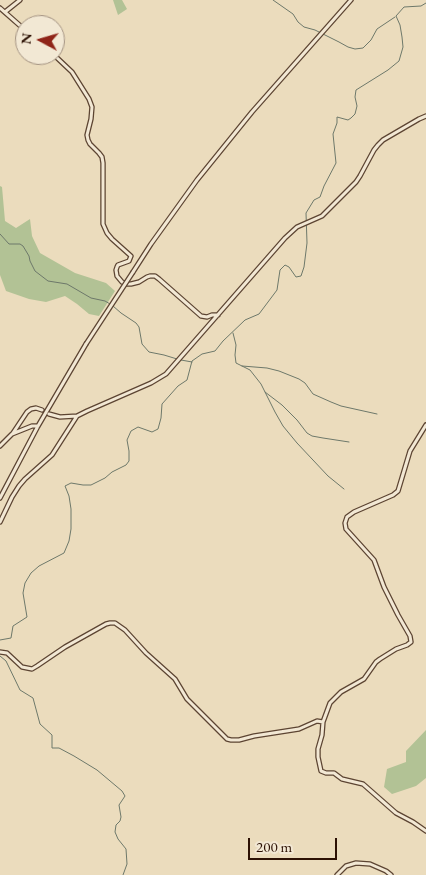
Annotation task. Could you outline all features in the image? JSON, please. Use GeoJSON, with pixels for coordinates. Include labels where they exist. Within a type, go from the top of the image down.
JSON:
{"type":"FeatureCollection","features":[{"type":"Feature","properties":{"kind":"street"},"geometry":{"type":"LineString","coordinates":[[4,12],[20,0]]}},
{"type":"Feature","properties":{"kind":"street"},"geometry":{"type":"LineString","coordinates":[[0,498],[38,426],[86,344],[151,244],[198,180],[252,112],[351,0]]}},
{"type":"Feature","properties":{"kind":"street"},"geometry":{"type":"LineString","coordinates":[[0,8],[15,21]]}},
{"type":"Feature","properties":{"kind":"street"},"geometry":{"type":"LineString","coordinates":[[65,65],[72,72],[92,107],[92,119],[87,135],[90,144],[99,153],[103,163],[103,224],[112,239],[131,256],[129,261],[117,267],[117,276],[122,282],[127,284],[154,276],[201,316],[218,316]]}},
{"type":"Feature","properties":{"kind":"street"},"geometry":{"type":"LineString","coordinates":[[0,522],[19,486],[52,455],[77,416],[166,374],[284,238],[297,227],[318,219],[328,211],[356,182],[374,150],[383,140],[426,116]]}},
{"type":"Feature","properties":{"kind":"street"},"geometry":{"type":"LineString","coordinates":[[0,446],[12,434],[27,412],[36,408],[42,410]]}},
{"type":"Feature","properties":{"kind":"street"},"geometry":{"type":"LineString","coordinates":[[49,414],[60,417],[77,416]]}},
{"type":"Feature","properties":{"kind":"street"},"geometry":{"type":"LineString","coordinates":[[426,425],[410,451],[398,491],[354,512],[347,517],[345,523],[346,529],[367,551],[377,565],[384,587],[410,636],[411,642],[376,662],[364,679],[341,692],[330,703],[322,722],[322,735],[318,749],[321,771],[334,773],[342,779],[363,784],[396,813],[426,831]]}},
{"type":"Feature","properties":{"kind":"street"},"geometry":{"type":"LineString","coordinates":[[12,434],[32,426],[38,426]]}},
{"type":"Feature","properties":{"kind":"street"},"geometry":{"type":"LineString","coordinates":[[0,652],[7,653],[22,667],[32,669],[106,624],[115,624],[125,630],[146,653],[175,679],[187,699],[227,739],[239,740],[299,729],[317,721],[322,722]]}},
{"type":"Feature","properties":{"kind":"street"},"geometry":{"type":"LineString","coordinates":[[337,875],[346,866],[356,862],[370,864],[391,875]]}},
{"type":"Feature","properties":{"kind":"green space"},"geometry":{"type":"Polygon","coordinates":[[[113,0],[122,0],[127,9],[118,15],[113,0]]]}},
{"type":"Feature","properties":{"kind":"green space"},"geometry":{"type":"Polygon","coordinates":[[[0,186],[2,187],[5,221],[16,228],[30,219],[32,236],[40,253],[75,273],[106,283],[115,291],[99,316],[89,314],[65,296],[46,302],[29,299],[6,291],[0,275],[0,186]]]}},
{"type":"Feature","properties":{"kind":"green space"},"geometry":{"type":"Polygon","coordinates":[[[426,730],[426,778],[416,786],[392,794],[384,787],[387,769],[406,762],[406,751],[426,730]]]}},
{"type":"Feature","properties":{"kind":"waterway"},"geometry":{"type":"LineString","coordinates":[[273,0],[293,14],[304,27],[315,30],[355,49],[363,48],[371,40],[377,29],[395,17]]}},
{"type":"Feature","properties":{"kind":"waterway"},"geometry":{"type":"LineString","coordinates":[[0,640],[11,638],[13,626],[27,617],[23,593],[25,583],[31,573],[39,566],[64,553],[71,529],[71,509],[65,486],[71,483],[91,485],[126,465],[129,461],[127,440],[131,431],[138,427],[152,432],[158,429],[162,404],[178,386],[187,380],[192,361],[202,354],[215,351],[245,320],[259,314],[277,290],[280,270],[285,265],[289,267],[296,277],[301,276],[307,243],[306,213],[314,200],[320,197],[336,163],[333,134],[337,117],[348,120],[351,118],[355,114],[357,106],[356,90],[399,61],[403,47],[400,25],[396,16],[404,7],[421,6],[426,3]]}},
{"type":"Feature","properties":{"kind":"waterway"},"geometry":{"type":"LineString","coordinates":[[0,234],[9,244],[20,244],[23,246],[35,271],[48,281],[67,284],[91,298],[110,304]]}},
{"type":"Feature","properties":{"kind":"waterway"},"geometry":{"type":"LineString","coordinates":[[113,306],[136,323],[139,327],[142,344],[149,352],[177,359]]}},
{"type":"Feature","properties":{"kind":"waterway"},"geometry":{"type":"LineString","coordinates":[[233,333],[236,345],[236,363],[250,370],[261,384],[283,426],[328,476],[344,489]]}},
{"type":"Feature","properties":{"kind":"waterway"},"geometry":{"type":"LineString","coordinates":[[181,360],[192,362]]}},
{"type":"Feature","properties":{"kind":"waterway"},"geometry":{"type":"LineString","coordinates":[[242,366],[279,371],[299,379],[305,383],[313,394],[331,402],[377,414]]}},
{"type":"Feature","properties":{"kind":"waterway"},"geometry":{"type":"LineString","coordinates":[[265,392],[282,405],[307,433],[312,436],[349,442]]}},
{"type":"Feature","properties":{"kind":"waterway"},"geometry":{"type":"LineString","coordinates":[[0,656],[6,661],[20,690],[33,698],[40,724],[52,735],[52,748],[59,748],[97,770],[122,791],[125,796],[119,805],[121,817],[116,825],[115,832],[126,849],[127,864],[123,875]]}}]}
